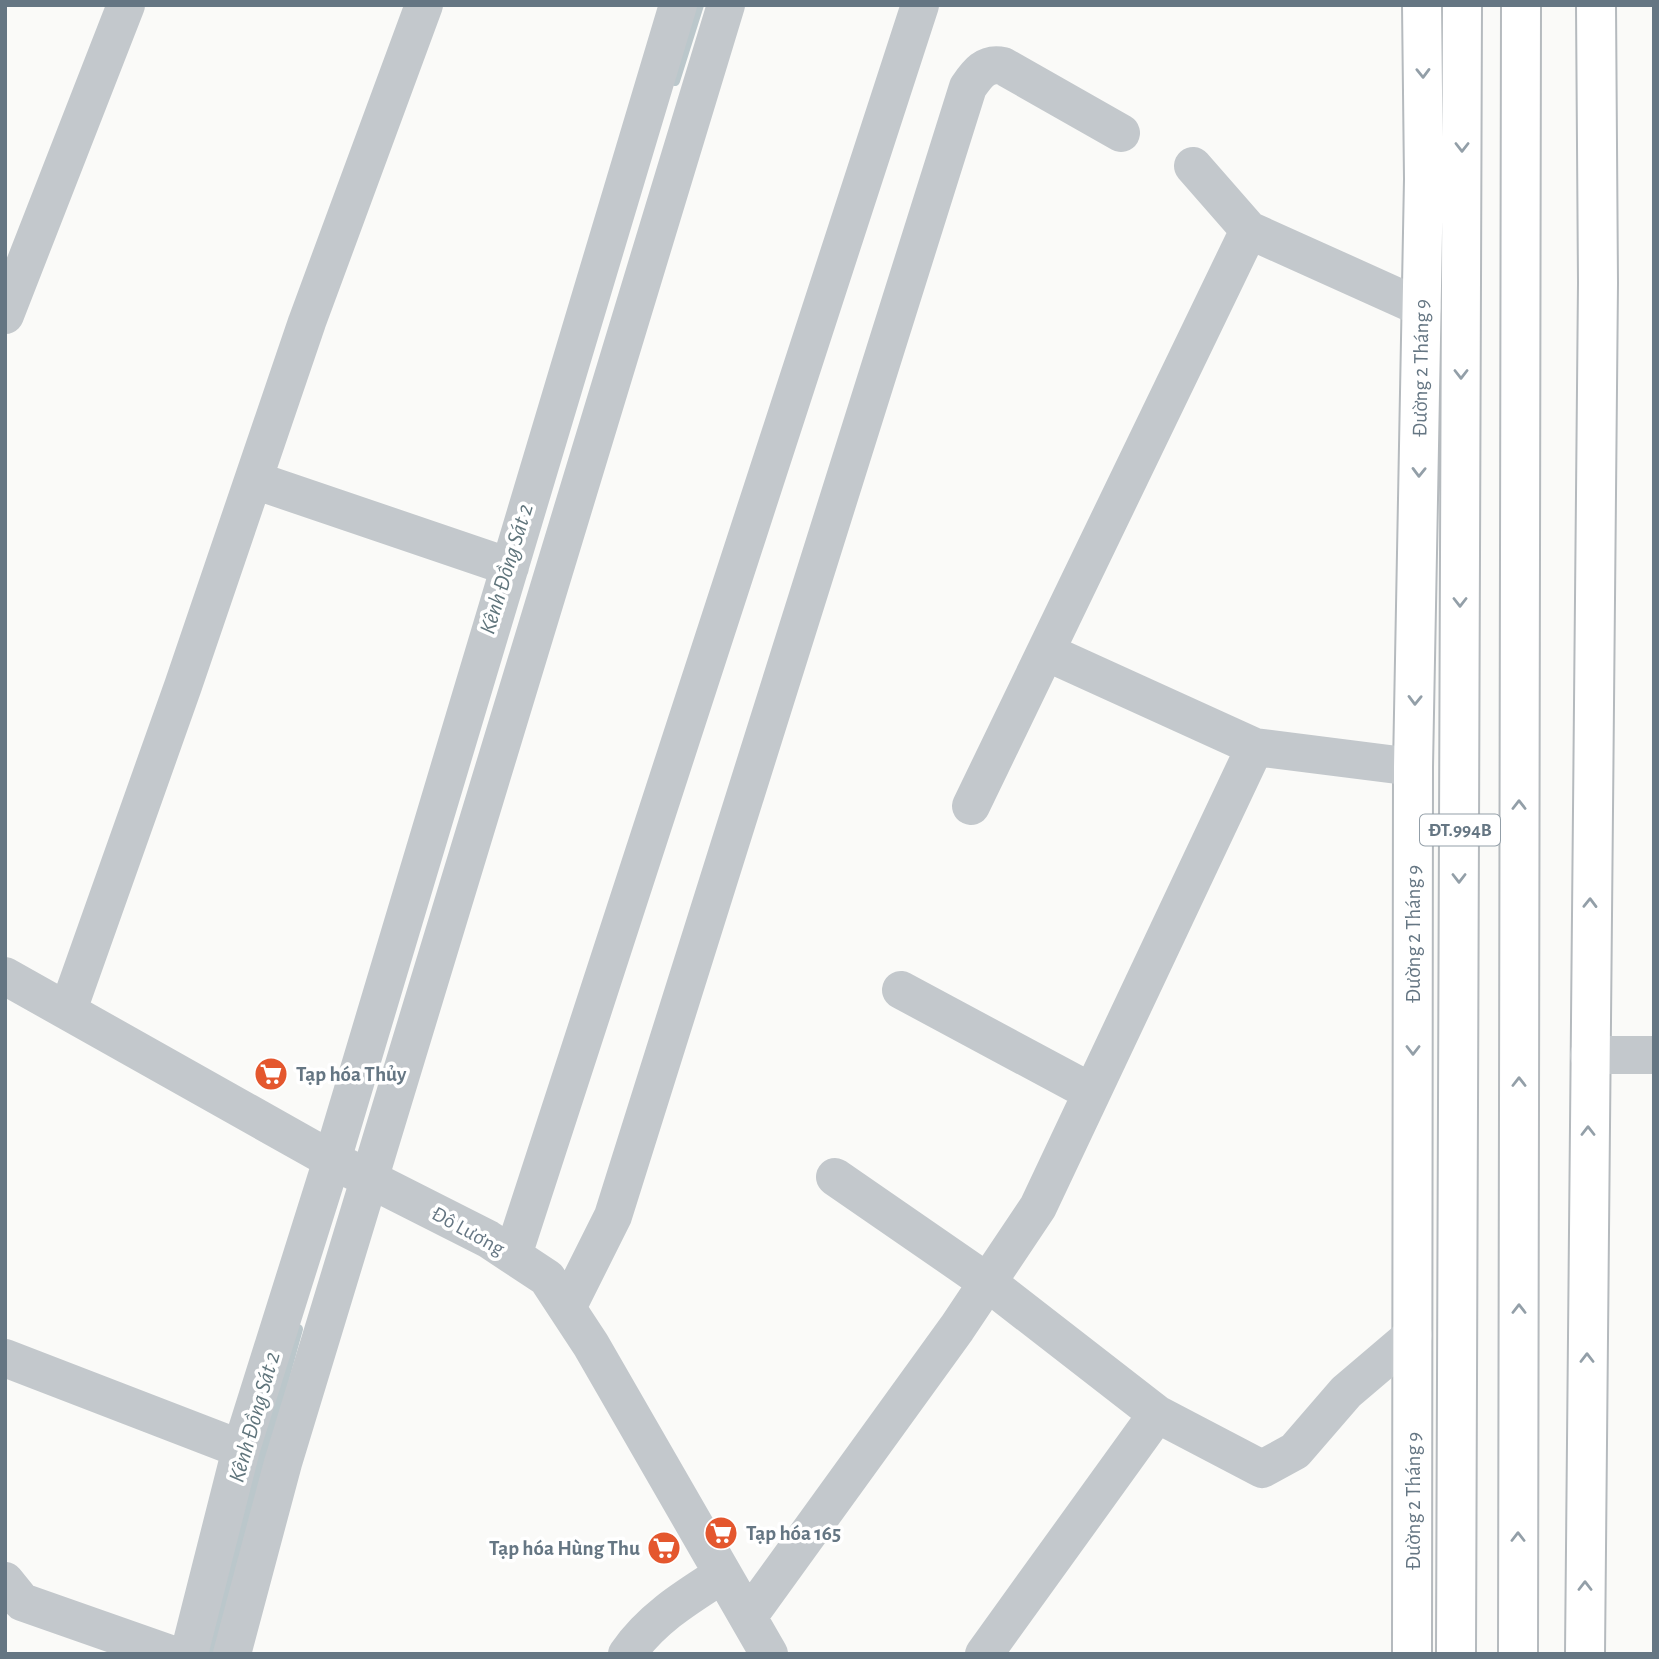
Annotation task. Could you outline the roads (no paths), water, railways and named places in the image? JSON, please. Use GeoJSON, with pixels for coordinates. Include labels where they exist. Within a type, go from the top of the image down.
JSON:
{"type":"FeatureCollection","features":[{"type":"Feature","properties":{"kind":"main road","name":"Đường 2 Tháng 9"},"geometry":{"type":"LineString","coordinates":[[1412,1654],[1413,766],[1424,179],[1422,5]]}},
{"type":"Feature","properties":{"kind":"main road","name":"Đường 2 Tháng 9"},"geometry":{"type":"LineString","coordinates":[[1456,1654],[1462,5]]}},
{"type":"Feature","properties":{"kind":"main road","name":"ĐT.994B"},"geometry":{"type":"LineString","coordinates":[[1518,1654],[1521,5]]}},
{"type":"Feature","properties":{"kind":"main road"},"geometry":{"type":"LineString","coordinates":[[1585,1654],[1598,283],[1595,5]]}},
{"type":"Feature","properties":{"kind":"street"},"geometry":{"type":"LineString","coordinates":[[5,315],[126,5]]}},
{"type":"Feature","properties":{"kind":"street"},"geometry":{"type":"LineString","coordinates":[[68,1010],[307,322],[424,5]]}},
{"type":"Feature","properties":{"kind":"street"},"geometry":{"type":"LineString","coordinates":[[189,1654],[241,1450],[332,1160],[678,5]]}},
{"type":"Feature","properties":{"kind":"street"},"geometry":{"type":"LineString","coordinates":[[232,1654],[283,1463],[726,5]]}},
{"type":"Feature","properties":{"kind":"street"},"geometry":{"type":"LineString","coordinates":[[513,1255],[920,5]]}},
{"type":"Feature","properties":{"kind":"street"},"geometry":{"type":"LineString","coordinates":[[567,1308],[613,1216],[968,87],[978,72],[986,67],[996,64],[1003,66],[1121,133]]}},
{"type":"Feature","properties":{"kind":"street"},"geometry":{"type":"LineString","coordinates":[[1193,166],[1249,230],[1422,308]]}},
{"type":"Feature","properties":{"kind":"street"},"geometry":{"type":"LineString","coordinates":[[971,806],[1249,230]]}},
{"type":"Feature","properties":{"kind":"street"},"geometry":{"type":"LineString","coordinates":[[254,480],[510,566]]}},
{"type":"Feature","properties":{"kind":"street"},"geometry":{"type":"LineString","coordinates":[[1046,652],[1255,747],[1413,766]]}},
{"type":"Feature","properties":{"kind":"street"},"geometry":{"type":"LineString","coordinates":[[748,1617],[957,1328],[1038,1207],[1255,747]]}},
{"type":"Feature","properties":{"kind":"street","name":"Đô Lương"},"geometry":{"type":"LineString","coordinates":[[5,976],[332,1160],[488,1238],[547,1279],[567,1308],[769,1654]]}},
{"type":"Feature","properties":{"kind":"street"},"geometry":{"type":"LineString","coordinates":[[901,990],[1091,1092]]}},
{"type":"Feature","properties":{"kind":"street"},"geometry":{"type":"LineString","coordinates":[[1589,1055],[1654,1055]]}},
{"type":"Feature","properties":{"kind":"street"},"geometry":{"type":"LineString","coordinates":[[835,1177],[987,1282],[1157,1414],[1262,1469],[1295,1451],[1346,1392],[1413,1335]]}},
{"type":"Feature","properties":{"kind":"street"},"geometry":{"type":"LineString","coordinates":[[5,1358],[241,1450]]}},
{"type":"Feature","properties":{"kind":"street"},"geometry":{"type":"LineString","coordinates":[[984,1654],[1157,1414]]}},
{"type":"Feature","properties":{"kind":"street"},"geometry":{"type":"LineString","coordinates":[[627,1654],[639,1636],[667,1610],[723,1574]]}},
{"type":"Feature","properties":{"kind":"street"},"geometry":{"type":"LineString","coordinates":[[5,1581],[22,1602],[170,1654]]}},
{"type":"Feature","properties":{"kind":"waterway","name":"Kênh Đồng Sát 2"},"geometry":{"type":"LineString","coordinates":[[675,81],[699,5]]}},
{"type":"Feature","properties":{"kind":"waterway","name":"Kênh Đồng Sát 2"},"geometry":{"type":"LineString","coordinates":[[209,1652],[298,1329]]}},
{"type":"Feature","properties":{"kind":"place","name":"Tạp hóa Thủy"},"geometry":{"type":"Point","coordinates":[271,1074]}},
{"type":"Feature","properties":{"kind":"place","name":"Tạp hóa 165"},"geometry":{"type":"Point","coordinates":[721,1533]}},
{"type":"Feature","properties":{"kind":"place","name":"Tạp hóa Hùng Thu"},"geometry":{"type":"Point","coordinates":[664,1548]}}]}
